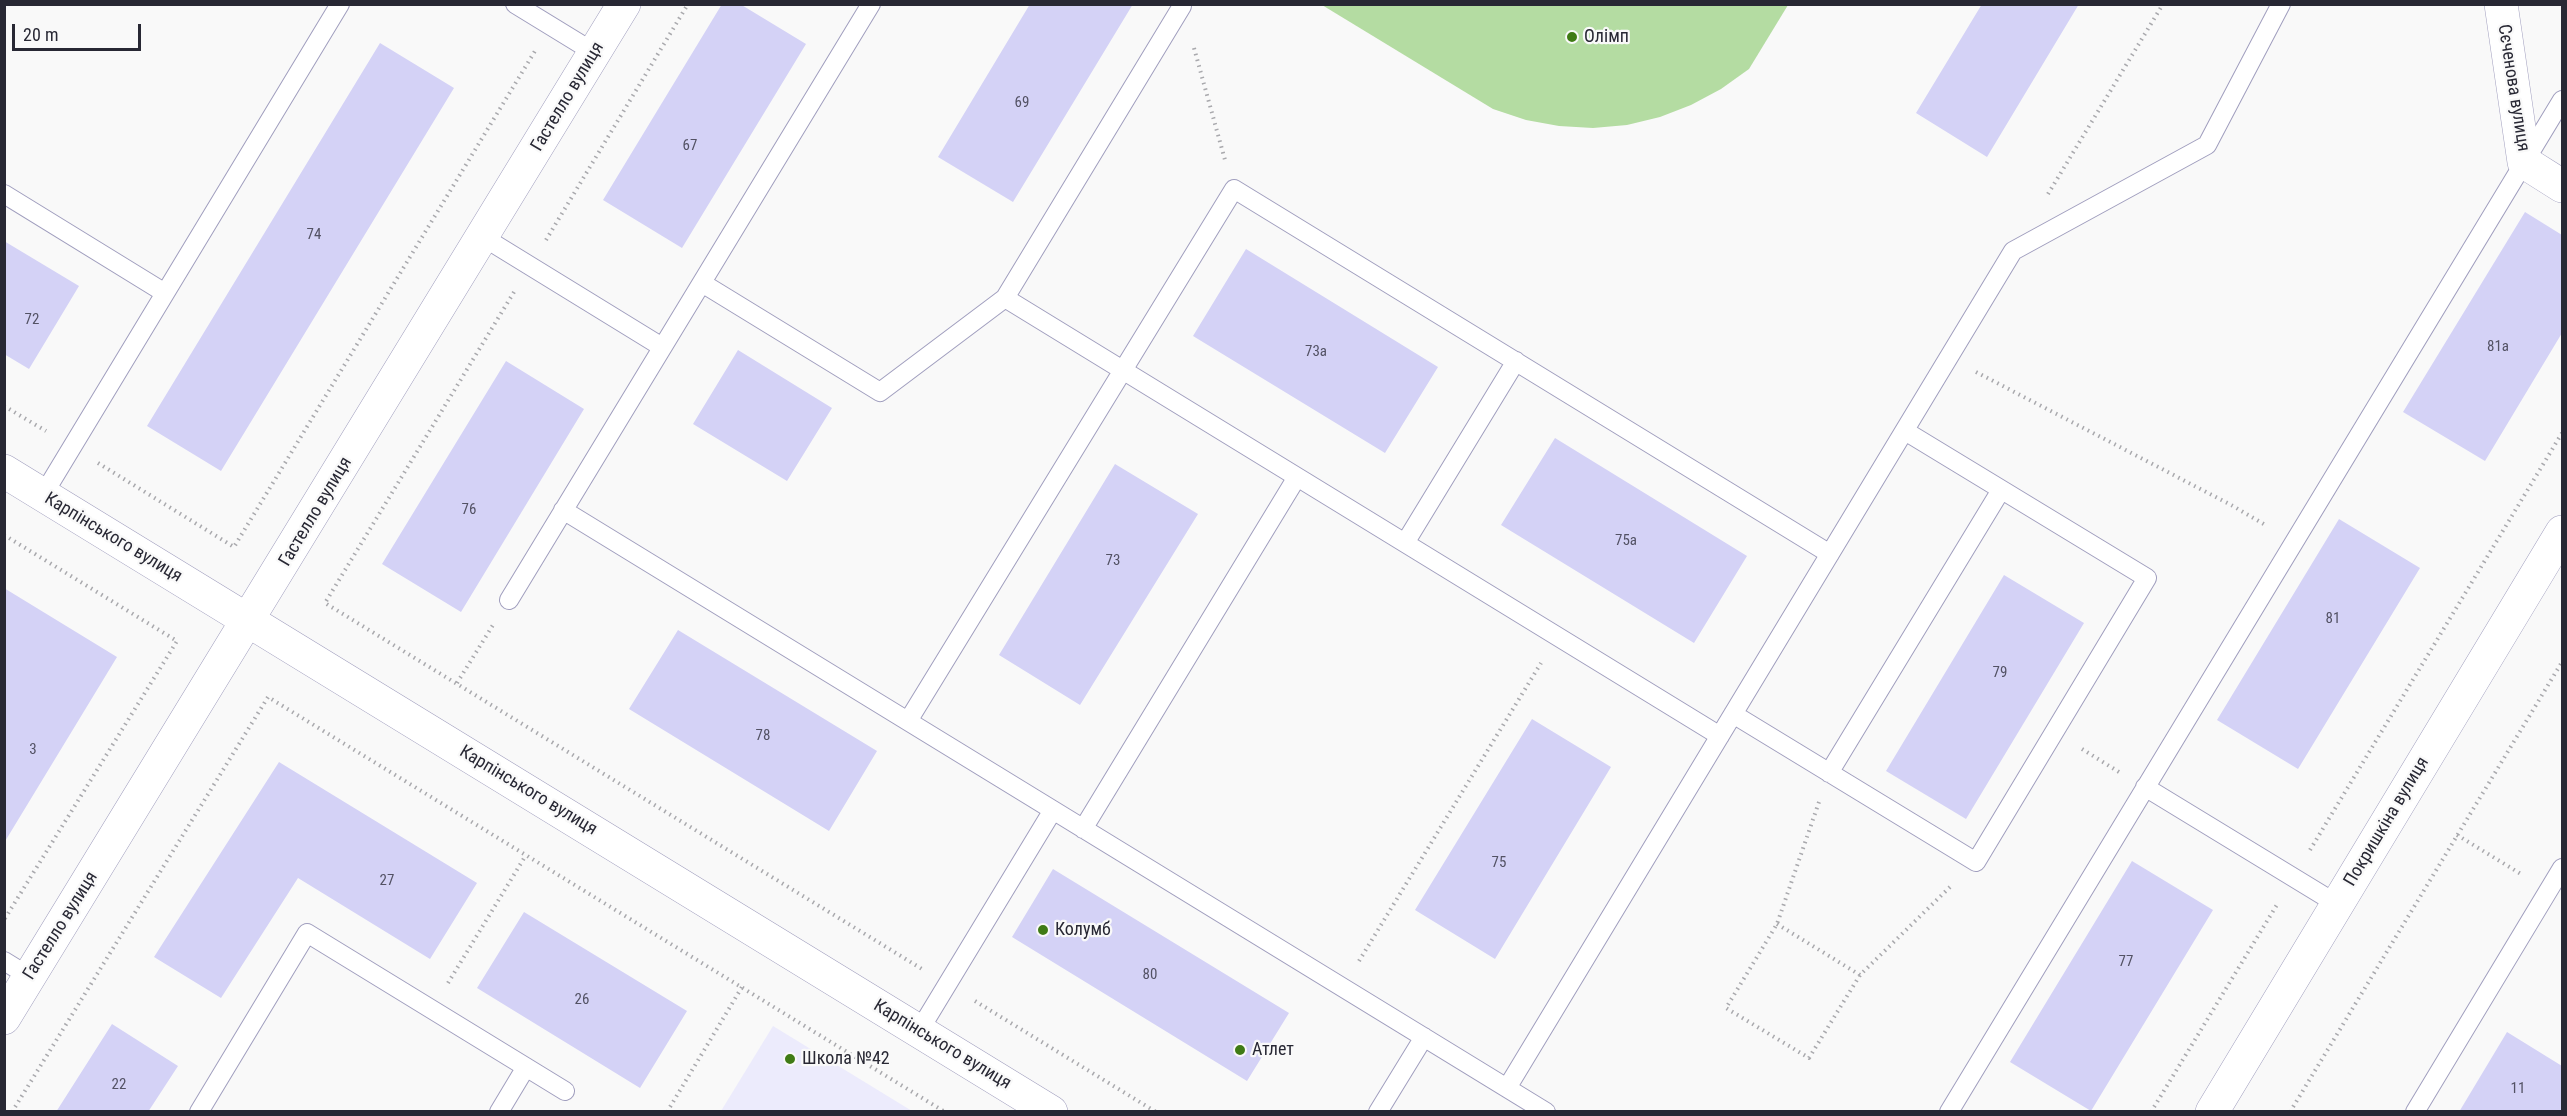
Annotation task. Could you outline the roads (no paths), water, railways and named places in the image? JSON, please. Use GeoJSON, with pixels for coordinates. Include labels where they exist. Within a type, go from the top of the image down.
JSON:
{"type":"FeatureCollection","features":[{"type":"Feature","properties":{"kind":"street","name":"Гастелло вулиця"},"geometry":{"type":"LineString","coordinates":[[4,1018],[17,969],[249,621],[624,4]]}},
{"type":"Feature","properties":{"kind":"street","name":"Сєченова вулиця"},"geometry":{"type":"LineString","coordinates":[[2500,4],[2524,162],[2562,186]]}},
{"type":"Feature","properties":{"kind":"street","name":"Карпінського вулиця"},"geometry":{"type":"LineString","coordinates":[[4,471],[1051,1112]]}},
{"type":"Feature","properties":{"kind":"street","name":"Покришкіна вулиця"},"geometry":{"type":"LineString","coordinates":[[2212,1112],[2562,532]]}},
{"type":"Feature","properties":{"kind":"lane"},"geometry":{"type":"LineString","coordinates":[[42,495],[340,4]]}},
{"type":"Feature","properties":{"kind":"lane"},"geometry":{"type":"LineString","coordinates":[[515,4],[595,53]]}},
{"type":"Feature","properties":{"kind":"lane"},"geometry":{"type":"LineString","coordinates":[[509,600],[870,4]]}},
{"type":"Feature","properties":{"kind":"lane"},"geometry":{"type":"LineString","coordinates":[[1507,1088],[2013,251],[2207,145],[2281,4]]}},
{"type":"Feature","properties":{"kind":"lane"},"geometry":{"type":"LineString","coordinates":[[702,283],[880,392],[1005,298],[1181,5]]}},
{"type":"Feature","properties":{"kind":"lane"},"geometry":{"type":"LineString","coordinates":[[1949,1112],[2562,100]]}},
{"type":"Feature","properties":{"kind":"lane"},"geometry":{"type":"LineString","coordinates":[[908,721],[1234,189],[1830,554]]}},
{"type":"Feature","properties":{"kind":"lane"},"geometry":{"type":"LineString","coordinates":[[4,194],[165,293]]}},
{"type":"Feature","properties":{"kind":"lane"},"geometry":{"type":"LineString","coordinates":[[483,237],[662,347]]}},
{"type":"Feature","properties":{"kind":"lane"},"geometry":{"type":"LineString","coordinates":[[1005,298],[1720,736]]}},
{"type":"Feature","properties":{"kind":"lane"},"geometry":{"type":"LineString","coordinates":[[1405,543],[1516,361]]}},
{"type":"Feature","properties":{"kind":"lane"},"geometry":{"type":"LineString","coordinates":[[1733,714],[1976,862],[2147,578],[1905,431]]}},
{"type":"Feature","properties":{"kind":"lane"},"geometry":{"type":"LineString","coordinates":[[1083,828],[1298,477]]}},
{"type":"Feature","properties":{"kind":"lane"},"geometry":{"type":"LineString","coordinates":[[1829,773],[2001,489]]}},
{"type":"Feature","properties":{"kind":"lane"},"geometry":{"type":"LineString","coordinates":[[563,510],[1546,1112]]}},
{"type":"Feature","properties":{"kind":"lane"},"geometry":{"type":"LineString","coordinates":[[2145,787],[2337,904]]}},
{"type":"Feature","properties":{"kind":"lane"},"geometry":{"type":"LineString","coordinates":[[919,1031],[1053,810]]}},
{"type":"Feature","properties":{"kind":"lane"},"geometry":{"type":"LineString","coordinates":[[2415,1112],[2562,868]]}},
{"type":"Feature","properties":{"kind":"lane"},"geometry":{"type":"LineString","coordinates":[[199,1112],[308,933],[565,1091]]}},
{"type":"Feature","properties":{"kind":"lane"},"geometry":{"type":"LineString","coordinates":[[1378,1112],[1424,1037]]}},
{"type":"Feature","properties":{"kind":"lane"},"geometry":{"type":"LineString","coordinates":[[499,1112],[526,1067]]}},
{"type":"Feature","properties":{"kind":"place","name":"Олімп"},"geometry":{"type":"Point","coordinates":[1572,37]}},
{"type":"Feature","properties":{"kind":"place","name":"Колумб"},"geometry":{"type":"Point","coordinates":[1043,930]}},
{"type":"Feature","properties":{"kind":"place","name":"Атлет"},"geometry":{"type":"Point","coordinates":[1240,1050]}},
{"type":"Feature","properties":{"kind":"place","name":"Школа №42"},"geometry":{"type":"Point","coordinates":[790,1059]}}]}
